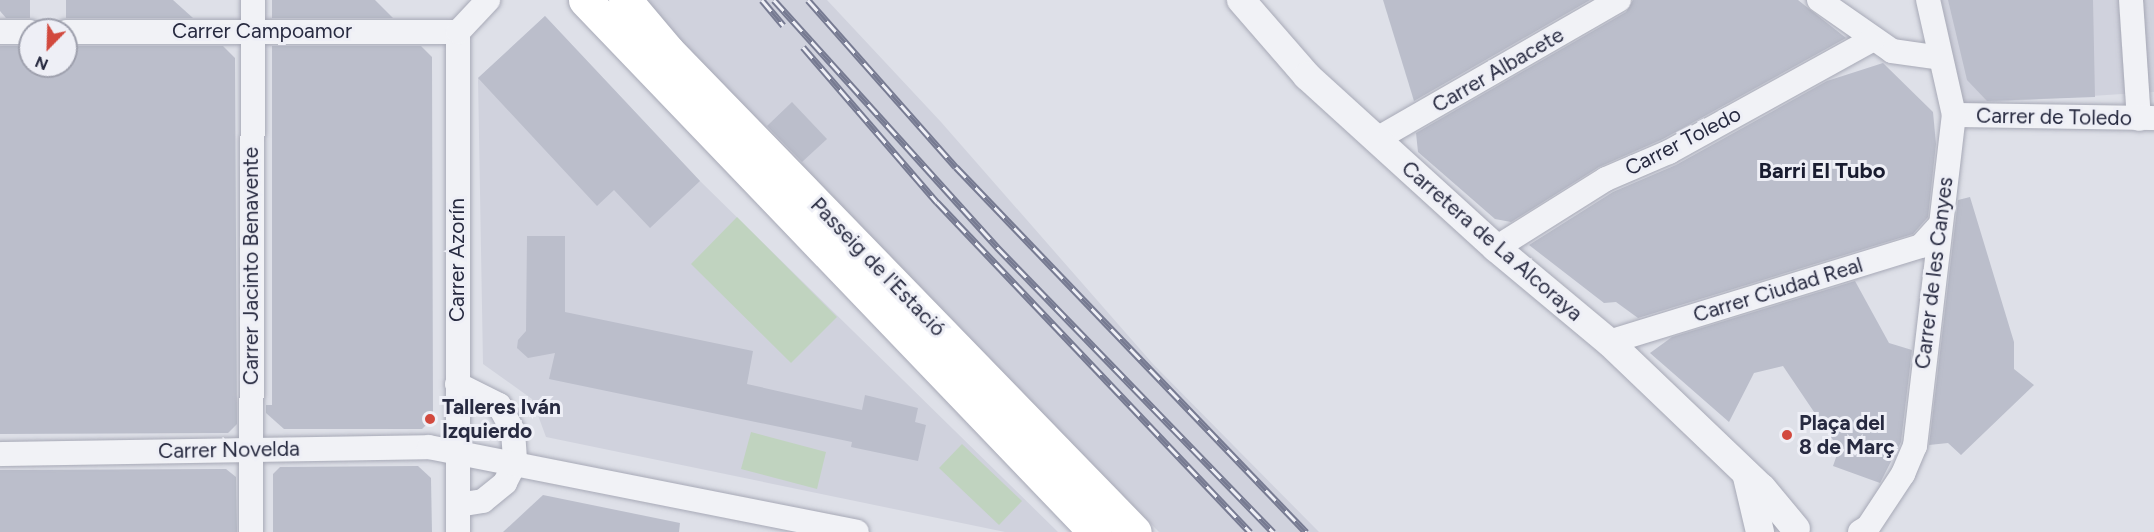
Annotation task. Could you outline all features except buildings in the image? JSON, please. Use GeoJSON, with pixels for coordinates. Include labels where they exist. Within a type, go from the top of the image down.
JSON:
{"type":"FeatureCollection","features":[{"type":"Feature","properties":{"kind":"main road","name":"Passeig de l'Estació"},"geometry":{"type":"LineString","coordinates":[[585,0],[1095,532]]}},
{"type":"Feature","properties":{"kind":"main road","name":"Passeig de l'Estació"},"geometry":{"type":"LineString","coordinates":[[625,0],[668,51],[1135,532]]}},
{"type":"Feature","properties":{"kind":"street","name":"Carrer Jacinto Benavente"},"geometry":{"type":"LineString","coordinates":[[251,532],[253,0]]}},
{"type":"Feature","properties":{"kind":"street"},"geometry":{"type":"LineString","coordinates":[[458,32],[488,0]]}},
{"type":"Feature","properties":{"kind":"street","name":"Carretera de La Alcoraya"},"geometry":{"type":"LineString","coordinates":[[1241,0],[1307,76],[1496,248],[1609,342],[1747,477],[1762,488],[1797,531]]}},
{"type":"Feature","properties":{"kind":"street","name":"Carrer Albacete"},"geometry":{"type":"LineString","coordinates":[[1377,139],[1619,0]]}},
{"type":"Feature","properties":{"kind":"street"},"geometry":{"type":"LineString","coordinates":[[1819,0],[1882,46],[1941,58]]}},
{"type":"Feature","properties":{"kind":"street","name":"Carrer de les Canyes"},"geometry":{"type":"LineString","coordinates":[[1860,532],[1868,527],[1903,474],[1915,446],[1939,226],[1954,115],[1928,0]]}},
{"type":"Feature","properties":{"kind":"street"},"geometry":{"type":"LineString","coordinates":[[2131,0],[2146,118]]}},
{"type":"Feature","properties":{"kind":"street","name":"Carrer Campoamor"},"geometry":{"type":"LineString","coordinates":[[78,32],[252,30],[458,32]]}},
{"type":"Feature","properties":{"kind":"street"},"geometry":{"type":"LineString","coordinates":[[0,32],[18,32]]}},
{"type":"Feature","properties":{"kind":"street","name":"Carrer Azorín"},"geometry":{"type":"LineString","coordinates":[[458,32],[458,532]]}},
{"type":"Feature","properties":{"kind":"street","name":"Carrer Toledo"},"geometry":{"type":"LineString","coordinates":[[1496,248],[1606,179],[1669,152],[1882,46]]}},
{"type":"Feature","properties":{"kind":"street","name":"Carrer de Toledo"},"geometry":{"type":"LineString","coordinates":[[1954,115],[2146,118]]}},
{"type":"Feature","properties":{"kind":"street","name":"Carrer Ciudad Real"},"geometry":{"type":"LineString","coordinates":[[1609,342],[1921,246],[1939,226]]}},
{"type":"Feature","properties":{"kind":"street"},"geometry":{"type":"LineString","coordinates":[[457,384],[499,405],[513,432],[515,463],[505,483],[483,501],[458,504]]}},
{"type":"Feature","properties":{"kind":"street","name":"Carrer Novelda"},"geometry":{"type":"LineString","coordinates":[[0,454],[429,447],[857,532]]}},
{"type":"Feature","properties":{"kind":"street"},"geometry":{"type":"LineString","coordinates":[[1747,477],[1760,532]]}},
{"type":"Feature","properties":{"kind":"shaded area"},"geometry":{"type":"Polygon","coordinates":[[[644,0],[827,0],[941,122],[1153,364],[1319,532],[1159,532],[707,73],[644,0]]]}},
{"type":"Feature","properties":{"kind":"shaded area"},"geometry":{"type":"Polygon","coordinates":[[[1941,0],[2154,0],[2154,92],[1964,104],[1941,0]]]}},
{"type":"Feature","properties":{"kind":"shaded area"},"geometry":{"type":"Polygon","coordinates":[[[545,16],[700,181],[1058,532],[1005,532],[546,437],[532,399],[483,364],[478,78],[545,16]]]}},
{"type":"Feature","properties":{"kind":"green space"},"geometry":{"type":"Polygon","coordinates":[[[737,217],[837,317],[791,363],[691,264],[737,217]]]}},
{"type":"Feature","properties":{"kind":"green space"},"geometry":{"type":"Polygon","coordinates":[[[751,432],[826,452],[817,489],[741,469],[751,432]]]}},
{"type":"Feature","properties":{"kind":"green space"},"geometry":{"type":"Polygon","coordinates":[[[962,444],[1022,501],[999,525],[939,468],[962,444]]]}},
{"type":"Feature","properties":{"kind":"railway"},"geometry":{"type":"LineString","coordinates":[[762,0],[783,25]]}},
{"type":"Feature","properties":{"kind":"railway"},"geometry":{"type":"LineString","coordinates":[[774,0],[997,247],[1273,532]]}},
{"type":"Feature","properties":{"kind":"railway"},"geometry":{"type":"LineString","coordinates":[[808,0],[956,167],[1306,532]]}},
{"type":"Feature","properties":{"kind":"railway"},"geometry":{"type":"LineString","coordinates":[[803,47],[937,202],[1250,532]]}},
{"type":"Feature","properties":{"kind":"place","name":"Talleres Iván Izquierdo"},"geometry":{"type":"Point","coordinates":[430,419]}},
{"type":"Feature","properties":{"kind":"place","name":"Plaça del 8 de Març"},"geometry":{"type":"Point","coordinates":[1787,435]}},
{"type":"Feature","properties":{"kind":"district","name":"Barri El Tubo"},"geometry":{"type":"Point","coordinates":[1822,171]}}]}
